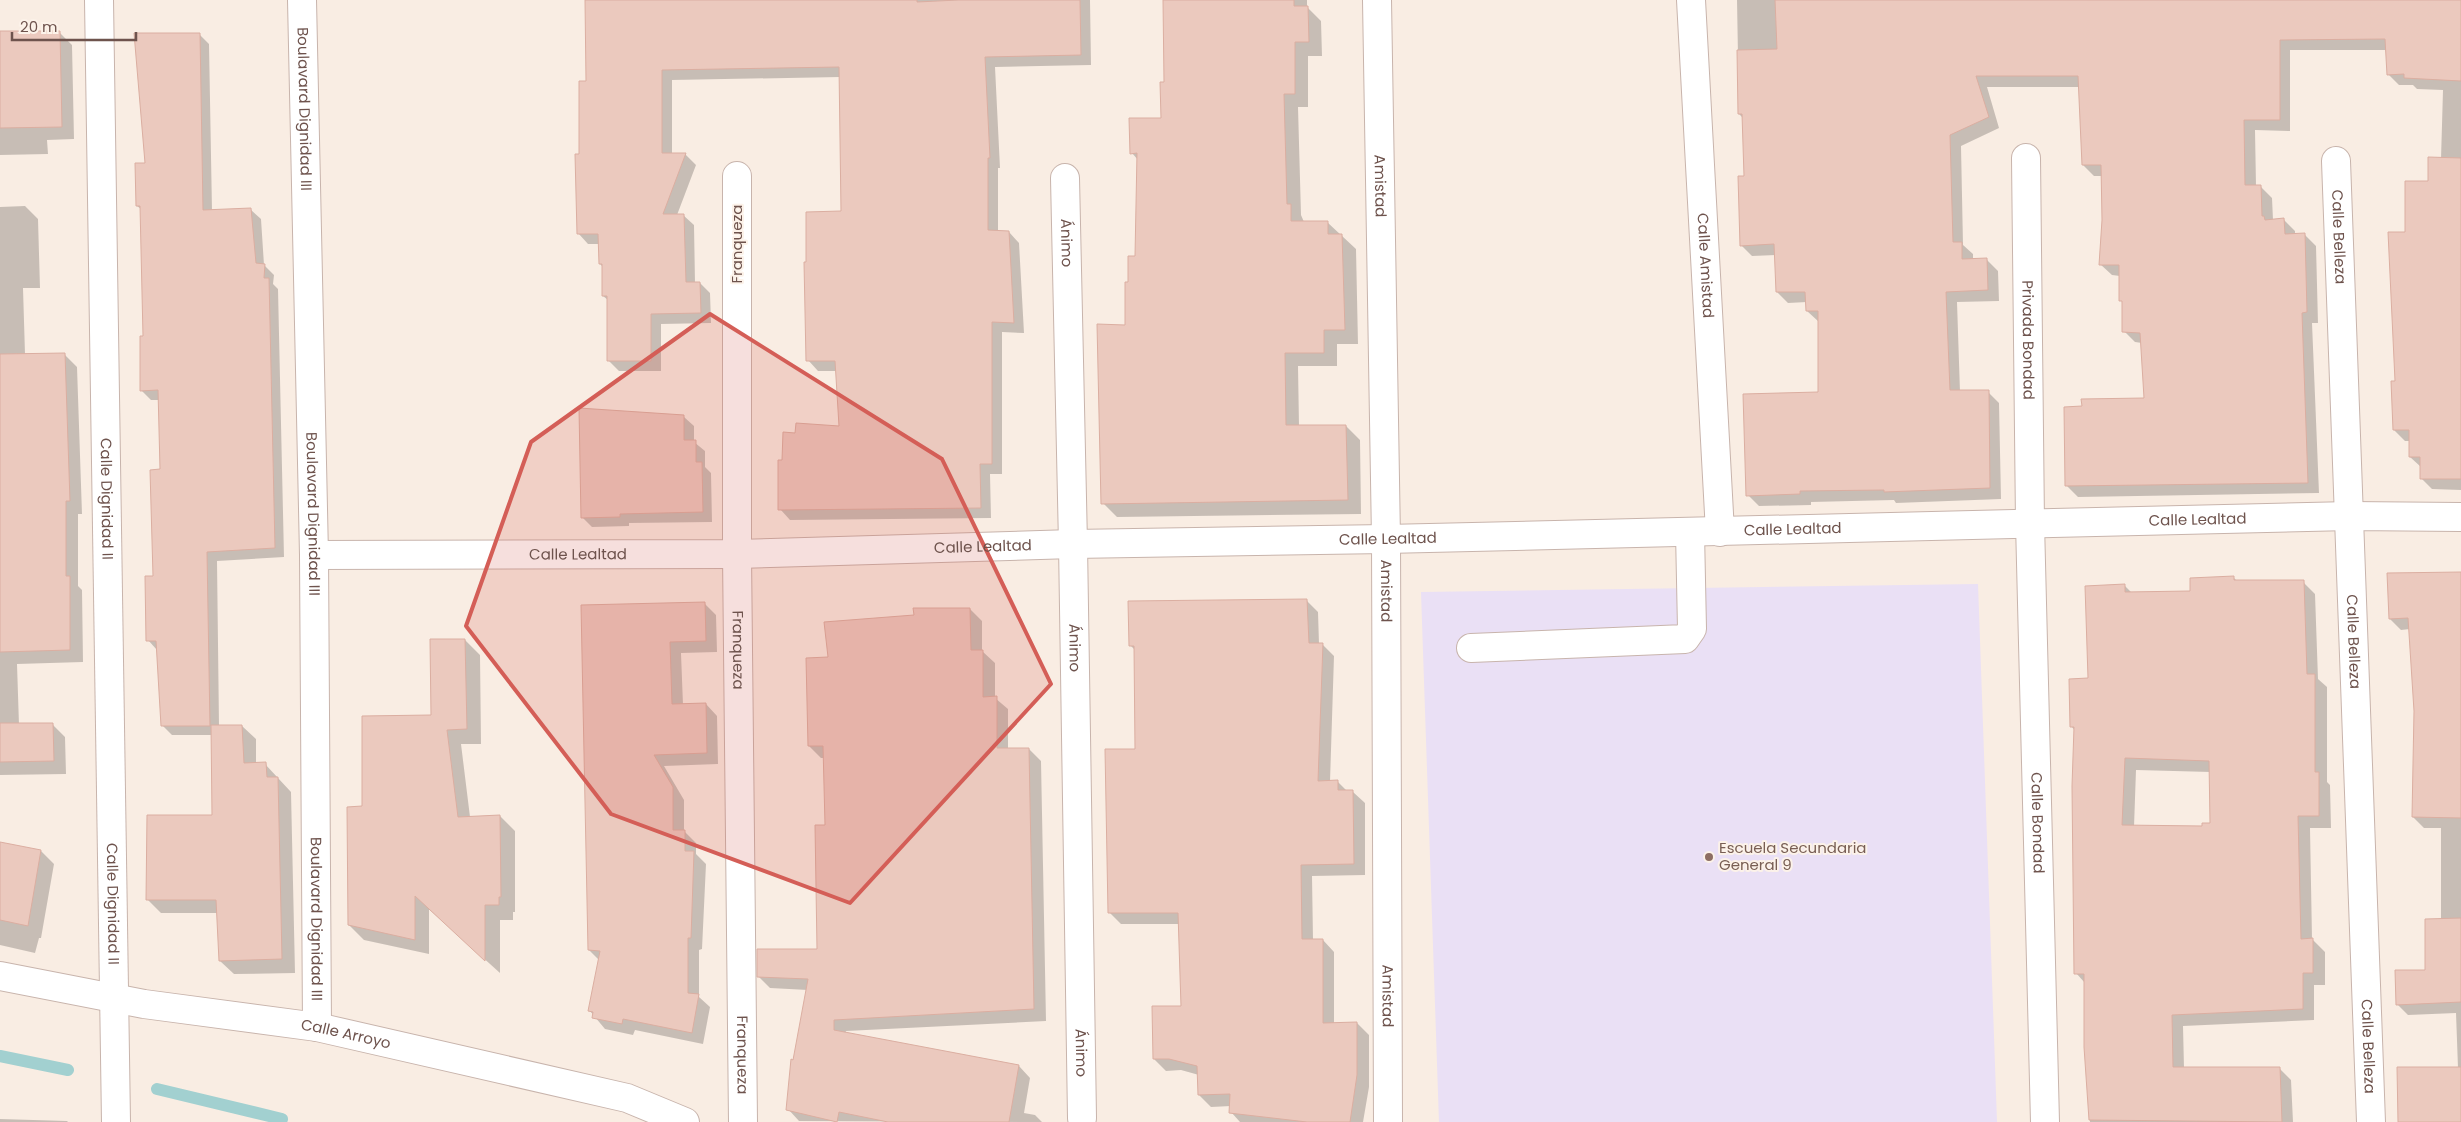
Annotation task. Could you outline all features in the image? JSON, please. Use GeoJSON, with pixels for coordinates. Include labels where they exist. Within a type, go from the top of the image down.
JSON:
{"type":"FeatureCollection","features":[{"type":"Feature","properties":{"kind":"street","name":"Calle Dignidad II"},"geometry":{"type":"LineString","coordinates":[[99,0],[116,1122]]}},
{"type":"Feature","properties":{"kind":"street","name":"Boulavard Dignidad III"},"geometry":{"type":"LineString","coordinates":[[302,0],[314,555],[317,1027]]}},
{"type":"Feature","properties":{"kind":"street","name":"Amistad"},"geometry":{"type":"LineString","coordinates":[[1377,0],[1386,539],[1388,1122]]}},
{"type":"Feature","properties":{"kind":"street","name":"Calle Amistad"},"geometry":{"type":"LineString","coordinates":[[1691,0],[1720,532]]}},
{"type":"Feature","properties":{"kind":"street","name":"Privada Bondad"},"geometry":{"type":"LineString","coordinates":[[2026,158],[2030,523]]}},
{"type":"Feature","properties":{"kind":"street","name":"Calle Belleza"},"geometry":{"type":"LineString","coordinates":[[2336,161],[2371,1122]]}},
{"type":"Feature","properties":{"kind":"street","name":"Franqueza"},"geometry":{"type":"LineString","coordinates":[[737,176],[737,554],[743,1122]]}},
{"type":"Feature","properties":{"kind":"street","name":"Ánimo"},"geometry":{"type":"LineString","coordinates":[[1065,178],[1086,1120]]}},
{"type":"Feature","properties":{"kind":"street","name":"Calle Lealtad"},"geometry":{"type":"LineString","coordinates":[[314,555],[737,554],[1073,544],[1720,532],[2350,516],[2461,517]]}},
{"type":"Feature","properties":{"kind":"street","name":"Calle Bondad"},"geometry":{"type":"LineString","coordinates":[[2030,523],[2045,1122]]}},
{"type":"Feature","properties":{"kind":"street"},"geometry":{"type":"LineString","coordinates":[[1471,648],[1685,638],[1692,629],[1690,532]]}},
{"type":"Feature","properties":{"kind":"street","name":"Calle Arroyo"},"geometry":{"type":"LineString","coordinates":[[0,976],[113,998],[317,1027],[627,1098],[685,1122]]}},
{"type":"Feature","properties":{"kind":"highlighted area"},"geometry":{"type":"Polygon","coordinates":[[[710,314],[942,459],[1051,684],[850,903],[611,814],[466,626],[531,442],[710,314]]]}},
{"type":"Feature","properties":{"kind":"shaded area","name":"Escuela Secundaria General 9"},"geometry":{"type":"Polygon","coordinates":[[[1978,584],[1997,1122],[1439,1122],[1421,592],[1978,584]]]}},
{"type":"Feature","properties":{"kind":"building"},"geometry":{"type":"Polygon","coordinates":[[[585,0],[917,0],[917,2],[1080,0],[1081,55],[985,57],[990,158],[988,158],[988,230],[1009,231],[1014,323],[992,322],[992,464],[980,464],[981,508],[778,510],[778,460],[782,460],[783,432],[795,433],[796,423],[839,426],[835,361],[806,361],[804,262],[806,262],[806,212],[841,211],[839,67],[662,70],[662,153],[686,153],[663,214],[684,214],[686,282],[700,282],[701,313],[651,314],[651,361],[607,361],[607,296],[602,296],[602,264],[599,264],[598,234],[577,234],[575,154],[579,154],[579,81],[586,81],[585,0]]]}},
{"type":"Feature","properties":{"kind":"building"},"geometry":{"type":"Polygon","coordinates":[[[1163,0],[1294,0],[1294,6],[1308,6],[1309,42],[1295,42],[1295,94],[1284,94],[1287,204],[1291,204],[1291,221],[1328,221],[1328,234],[1342,234],[1345,330],[1324,330],[1324,353],[1285,353],[1286,425],[1346,425],[1348,500],[1101,504],[1097,324],[1125,325],[1125,282],[1128,282],[1128,256],[1135,256],[1137,153],[1130,154],[1129,118],[1161,118],[1160,82],[1164,82],[1163,0]]]}},
{"type":"Feature","properties":{"kind":"building"},"geometry":{"type":"Polygon","coordinates":[[[1775,0],[2461,0],[2461,81],[2404,78],[2404,74],[2387,75],[2385,39],[2280,40],[2280,120],[2244,120],[2245,185],[2261,185],[2262,216],[2264,216],[2265,220],[2284,218],[2285,234],[2305,233],[2307,312],[2302,313],[2308,483],[2065,486],[2064,407],[2082,406],[2081,399],[2144,398],[2140,333],[2122,332],[2122,301],[2119,301],[2119,265],[2099,265],[2102,220],[2101,165],[2082,165],[2078,76],[1976,76],[1989,117],[1950,135],[1953,242],[1962,242],[1962,259],[1987,258],[1988,290],[1946,292],[1950,390],[1989,390],[1990,488],[1884,492],[1884,490],[1800,491],[1800,494],[1746,496],[1743,394],[1818,392],[1818,311],[1806,311],[1805,292],[1776,292],[1774,244],[1740,246],[1738,176],[1744,176],[1742,114],[1738,114],[1737,50],[1777,49],[1775,0]]]}},
{"type":"Feature","properties":{"kind":"building"},"geometry":{"type":"Polygon","coordinates":[[[0,31],[60,31],[62,127],[0,128],[0,31]]]}},
{"type":"Feature","properties":{"kind":"building"},"geometry":{"type":"Polygon","coordinates":[[[134,33],[200,33],[203,210],[251,208],[256,263],[265,264],[264,278],[269,278],[275,548],[207,552],[210,726],[161,726],[156,641],[146,641],[145,576],[153,576],[150,470],[160,469],[158,390],[140,391],[140,336],[143,336],[140,206],[136,206],[135,163],[145,163],[134,33]]]}},
{"type":"Feature","properties":{"kind":"building"},"geometry":{"type":"Polygon","coordinates":[[[2428,157],[2461,158],[2461,479],[2420,479],[2420,457],[2409,457],[2409,430],[2393,430],[2391,381],[2395,381],[2388,232],[2405,232],[2405,181],[2428,181],[2428,157]]]}},
{"type":"Feature","properties":{"kind":"building"},"geometry":{"type":"Polygon","coordinates":[[[65,353],[70,501],[66,501],[66,576],[70,576],[70,650],[0,652],[0,354],[65,353]]]}},
{"type":"Feature","properties":{"kind":"building"},"geometry":{"type":"Polygon","coordinates":[[[579,408],[684,415],[684,440],[696,440],[696,462],[702,462],[703,512],[620,514],[620,517],[581,518],[579,408]]]}},
{"type":"Feature","properties":{"kind":"building"},"geometry":{"type":"Polygon","coordinates":[[[2461,572],[2461,818],[2412,817],[2414,711],[2408,618],[2389,619],[2387,573],[2461,572]]]}},
{"type":"Feature","properties":{"kind":"building"},"geometry":{"type":"Polygon","coordinates":[[[2234,576],[2234,580],[2304,580],[2307,674],[2315,674],[2315,772],[2319,772],[2319,816],[2298,816],[2301,939],[2313,938],[2313,973],[2303,973],[2303,1009],[2172,1015],[2173,1067],[2280,1067],[2282,1122],[2089,1120],[2084,1047],[2084,974],[2074,974],[2072,786],[2074,727],[2070,727],[2069,679],[2088,678],[2085,586],[2125,584],[2125,592],[2190,591],[2190,578],[2234,576]],[[2125,758],[2122,825],[2202,826],[2202,823],[2210,823],[2209,761],[2125,758]]]}},
{"type":"Feature","properties":{"kind":"building"},"geometry":{"type":"Polygon","coordinates":[[[1307,599],[1309,643],[1323,643],[1318,781],[1338,780],[1338,790],[1353,790],[1354,864],[1301,865],[1302,939],[1323,939],[1323,1023],[1357,1022],[1357,1075],[1350,1122],[1307,1122],[1229,1113],[1230,1094],[1198,1095],[1197,1066],[1169,1059],[1153,1059],[1152,1006],[1181,1006],[1178,913],[1108,913],[1105,749],[1135,749],[1134,646],[1129,646],[1128,601],[1307,599]]]}},
{"type":"Feature","properties":{"kind":"building"},"geometry":{"type":"Polygon","coordinates":[[[705,602],[706,641],[670,642],[672,704],[706,703],[707,753],[654,755],[673,787],[673,830],[685,830],[685,851],[694,851],[691,938],[688,938],[688,993],[699,994],[692,1033],[623,1019],[622,1024],[592,1018],[593,1012],[588,1011],[600,951],[588,950],[581,605],[705,602]]]}},
{"type":"Feature","properties":{"kind":"building"},"geometry":{"type":"Polygon","coordinates":[[[913,608],[970,608],[971,650],[983,650],[983,697],[997,696],[997,748],[1029,748],[1034,1009],[834,1020],[834,1030],[1019,1065],[1009,1122],[888,1122],[839,1112],[837,1122],[786,1110],[791,1059],[793,1060],[808,979],[757,977],[757,949],[817,949],[815,825],[825,825],[823,746],[808,746],[806,658],[828,657],[824,622],[914,615],[913,608]]]}},
{"type":"Feature","properties":{"kind":"building"},"geometry":{"type":"Polygon","coordinates":[[[430,639],[465,639],[467,729],[447,730],[458,817],[500,815],[501,897],[499,897],[499,905],[485,905],[485,961],[415,896],[415,940],[348,925],[347,807],[362,806],[362,716],[431,715],[430,639]]]}},
{"type":"Feature","properties":{"kind":"building"},"geometry":{"type":"Polygon","coordinates":[[[0,723],[53,723],[54,761],[0,762],[0,723]]]}},
{"type":"Feature","properties":{"kind":"building"},"geometry":{"type":"Polygon","coordinates":[[[211,725],[242,725],[244,763],[266,762],[267,777],[278,777],[282,959],[219,961],[216,900],[146,900],[147,815],[212,815],[211,725]]]}},
{"type":"Feature","properties":{"kind":"building"},"geometry":{"type":"Polygon","coordinates":[[[0,842],[41,850],[28,926],[0,920],[0,842]]]}},
{"type":"Feature","properties":{"kind":"building"},"geometry":{"type":"Polygon","coordinates":[[[2461,918],[2461,1002],[2396,1005],[2395,970],[2425,970],[2425,919],[2461,918]]]}},
{"type":"Feature","properties":{"kind":"building"},"geometry":{"type":"Polygon","coordinates":[[[2397,1067],[2461,1067],[2461,1122],[2398,1122],[2397,1067]]]}},
{"type":"Feature","properties":{"kind":"waterway"},"geometry":{"type":"LineString","coordinates":[[0,1056],[68,1070]]}},
{"type":"Feature","properties":{"kind":"waterway"},"geometry":{"type":"LineString","coordinates":[[157,1089],[282,1119]]}},
{"type":"Feature","properties":{"kind":"place","name":"Escuela Secundaria General 9"},"geometry":{"type":"Point","coordinates":[1709,857]}}]}
